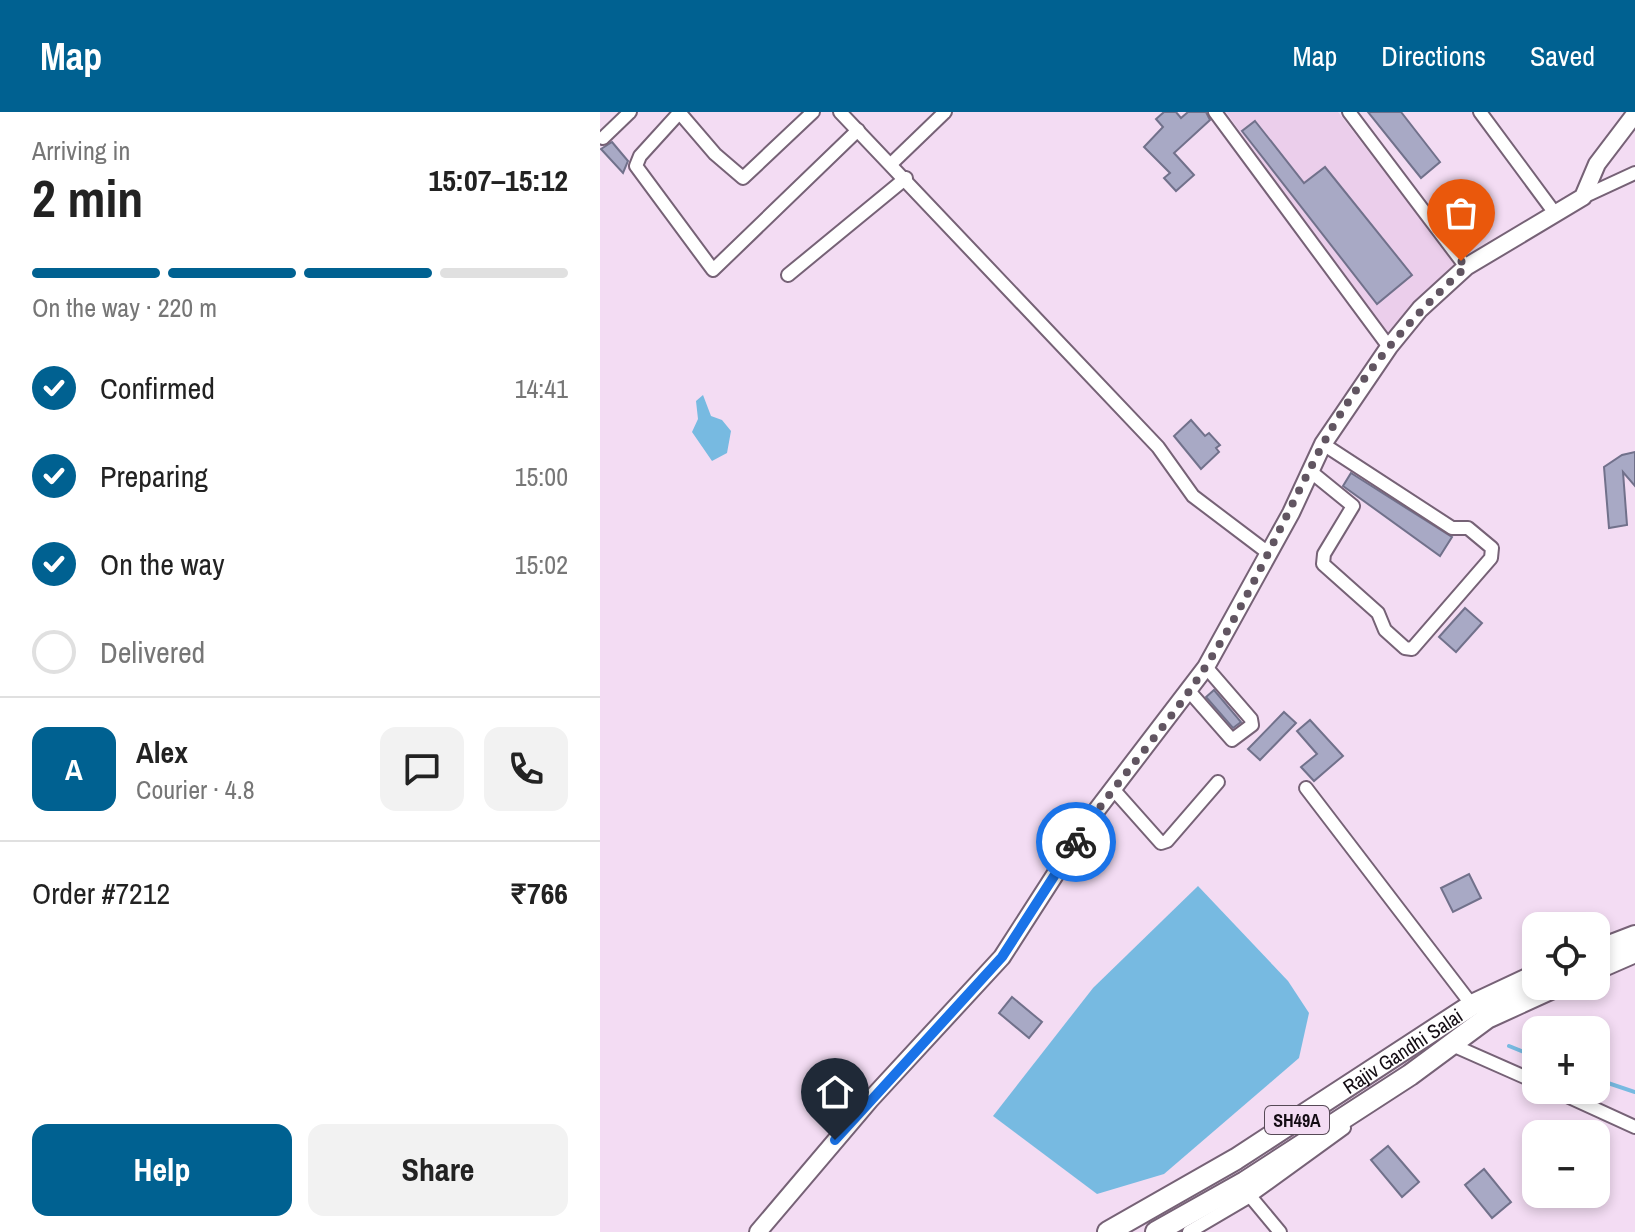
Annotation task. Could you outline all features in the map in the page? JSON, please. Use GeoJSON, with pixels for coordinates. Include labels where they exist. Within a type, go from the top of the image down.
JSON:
{"type":"FeatureCollection","features":[{"type":"Feature","properties":{"kind":"main road"},"geometry":{"type":"LineString","coordinates":[[1610,946],[1635,936]]}},
{"type":"Feature","properties":{"kind":"main road"},"geometry":{"type":"LineString","coordinates":[[1610,963],[1635,952]]}},
{"type":"Feature","properties":{"kind":"main road","name":"Rajiv Gandhi Salai"},"geometry":{"type":"LineString","coordinates":[[1108,1232],[1236,1159],[1522,984]]}},
{"type":"Feature","properties":{"kind":"main road","name":"Rajiv Gandhi Salai"},"geometry":{"type":"LineString","coordinates":[[1156,1232],[1245,1182],[1374,1098],[1450,1044],[1487,1005],[1522,996]]}},
{"type":"Feature","properties":{"kind":"street"},"geometry":{"type":"LineString","coordinates":[[603,138],[630,112]]}},
{"type":"Feature","properties":{"kind":"street"},"geometry":{"type":"LineString","coordinates":[[813,112],[743,178],[715,154],[679,112],[640,156],[636,166],[713,270],[858,130]]}},
{"type":"Feature","properties":{"kind":"street"},"geometry":{"type":"LineString","coordinates":[[840,112],[906,178],[1158,447],[1193,496],[1267,552]]}},
{"type":"Feature","properties":{"kind":"street"},"geometry":{"type":"LineString","coordinates":[[891,164],[945,112]]}},
{"type":"Feature","properties":{"kind":"street"},"geometry":{"type":"LineString","coordinates":[[1215,112],[1389,347]]}},
{"type":"Feature","properties":{"kind":"street"},"geometry":{"type":"LineString","coordinates":[[1349,112],[1466,267]]}},
{"type":"Feature","properties":{"kind":"street"},"geometry":{"type":"LineString","coordinates":[[1480,112],[1554,212]]}},
{"type":"Feature","properties":{"kind":"street"},"geometry":{"type":"LineString","coordinates":[[1583,197],[1597,164],[1635,114]]}},
{"type":"Feature","properties":{"kind":"street"},"geometry":{"type":"LineString","coordinates":[[758,1232],[870,1100],[1002,957],[1113,789],[1206,667],[1323,444],[1389,347],[1420,309],[1466,267],[1554,212],[1635,173]]}},
{"type":"Feature","properties":{"kind":"street"},"geometry":{"type":"LineString","coordinates":[[788,275],[906,178]]}},
{"type":"Feature","properties":{"kind":"street"},"geometry":{"type":"LineString","coordinates":[[1310,471],[1353,506],[1352,513],[1324,554],[1323,564],[1378,613],[1379,624],[1390,636],[1405,648],[1412,649],[1491,558],[1492,548],[1468,528],[1452,528],[1323,444]]}},
{"type":"Feature","properties":{"kind":"street"},"geometry":{"type":"LineString","coordinates":[[1189,691],[1232,740],[1252,725],[1251,719],[1206,667]]}},
{"type":"Feature","properties":{"kind":"street"},"geometry":{"type":"LineString","coordinates":[[1113,789],[1161,843],[1167,841],[1218,782]]}},
{"type":"Feature","properties":{"kind":"street"},"geometry":{"type":"LineString","coordinates":[[1306,788],[1487,1005]]}},
{"type":"Feature","properties":{"kind":"street"},"geometry":{"type":"LineString","coordinates":[[1450,1044],[1522,1076]]}},
{"type":"Feature","properties":{"kind":"street"},"geometry":{"type":"LineString","coordinates":[[1189,1232],[1250,1196],[1338,1133],[1362,1114],[1374,1098]]}},
{"type":"Feature","properties":{"kind":"street"},"geometry":{"type":"LineString","coordinates":[[1585,1104],[1635,1127]]}},
{"type":"Feature","properties":{"kind":"street"},"geometry":{"type":"LineString","coordinates":[[1250,1196],[1280,1232]]}},
{"type":"Feature","properties":{"kind":"shaded area"},"geometry":{"type":"Polygon","coordinates":[[[1226,112],[1338,112],[1457,266],[1388,335],[1226,112]]]}},
{"type":"Feature","properties":{"kind":"water"},"geometry":{"type":"Polygon","coordinates":[[[703,395],[711,416],[722,420],[731,431],[727,453],[712,461],[692,432],[698,419],[696,401],[703,395]]]}},
{"type":"Feature","properties":{"kind":"water"},"geometry":{"type":"Polygon","coordinates":[[[1198,886],[1288,981],[1309,1013],[1299,1058],[1164,1174],[1097,1194],[993,1116],[1093,988],[1198,886]]]}},
{"type":"Feature","properties":{"kind":"building"},"geometry":{"type":"Polygon","coordinates":[[[1164,112],[1176,112],[1181,118],[1188,112],[1206,112],[1210,120],[1174,153],[1194,175],[1176,191],[1164,178],[1170,173],[1144,147],[1163,127],[1156,119],[1164,112]]]}},
{"type":"Feature","properties":{"kind":"building"},"geometry":{"type":"Polygon","coordinates":[[[1368,112],[1401,112],[1440,162],[1421,178],[1368,112]]]}},
{"type":"Feature","properties":{"kind":"building"},"geometry":{"type":"Polygon","coordinates":[[[1255,121],[1304,183],[1325,167],[1412,275],[1377,304],[1242,131],[1255,121]]]}},
{"type":"Feature","properties":{"kind":"building"},"geometry":{"type":"Polygon","coordinates":[[[612,142],[628,161],[623,173],[601,149],[612,142]]]}},
{"type":"Feature","properties":{"kind":"building"},"geometry":{"type":"Polygon","coordinates":[[[1191,420],[1205,436],[1209,433],[1220,445],[1216,448],[1219,452],[1201,469],[1174,436],[1191,420]]]}},
{"type":"Feature","properties":{"kind":"building"},"geometry":{"type":"Polygon","coordinates":[[[1635,452],[1635,486],[1623,472],[1627,525],[1609,528],[1604,467],[1622,455],[1635,452]]]}},
{"type":"Feature","properties":{"kind":"building"},"geometry":{"type":"Polygon","coordinates":[[[1351,473],[1452,537],[1440,556],[1343,486],[1351,473]]]}},
{"type":"Feature","properties":{"kind":"building"},"geometry":{"type":"Polygon","coordinates":[[[1465,608],[1482,623],[1456,652],[1439,637],[1465,608]]]}},
{"type":"Feature","properties":{"kind":"building"},"geometry":{"type":"Polygon","coordinates":[[[1214,690],[1241,722],[1233,728],[1206,697],[1214,690]]]}},
{"type":"Feature","properties":{"kind":"building"},"geometry":{"type":"Polygon","coordinates":[[[1284,712],[1296,723],[1260,760],[1248,749],[1284,712]]]}},
{"type":"Feature","properties":{"kind":"building"},"geometry":{"type":"Polygon","coordinates":[[[1310,720],[1343,756],[1314,781],[1301,767],[1317,754],[1297,731],[1310,720]]]}},
{"type":"Feature","properties":{"kind":"building"},"geometry":{"type":"Polygon","coordinates":[[[1469,874],[1481,898],[1453,912],[1441,888],[1469,874]]]}},
{"type":"Feature","properties":{"kind":"building"},"geometry":{"type":"Polygon","coordinates":[[[1012,997],[1042,1022],[1029,1038],[999,1013],[1012,997]]]}},
{"type":"Feature","properties":{"kind":"building"},"geometry":{"type":"Polygon","coordinates":[[[1388,1146],[1419,1182],[1402,1197],[1371,1160],[1388,1146]]]}},
{"type":"Feature","properties":{"kind":"building"},"geometry":{"type":"Polygon","coordinates":[[[1484,1169],[1511,1202],[1492,1218],[1465,1185],[1484,1169]]]}},
{"type":"Feature","properties":{"kind":"waterway"},"geometry":{"type":"LineString","coordinates":[[1509,1046],[1522,1051]]}},
{"type":"Feature","properties":{"kind":"waterway"},"geometry":{"type":"LineString","coordinates":[[1610,1084],[1635,1092]]}},
{"type":"Feature","properties":{"kind":"way so far"},"geometry":{"type":"LineString","coordinates":[[1076,842],[1096,811],[1206,667],[1291,513],[1323,444],[1369,373],[1420,309],[1466,267],[1461,261]]}},
{"type":"Feature","properties":{"kind":"route"},"geometry":{"type":"LineString","coordinates":[[835,1140],[1002,957],[1076,842]]}}]}
